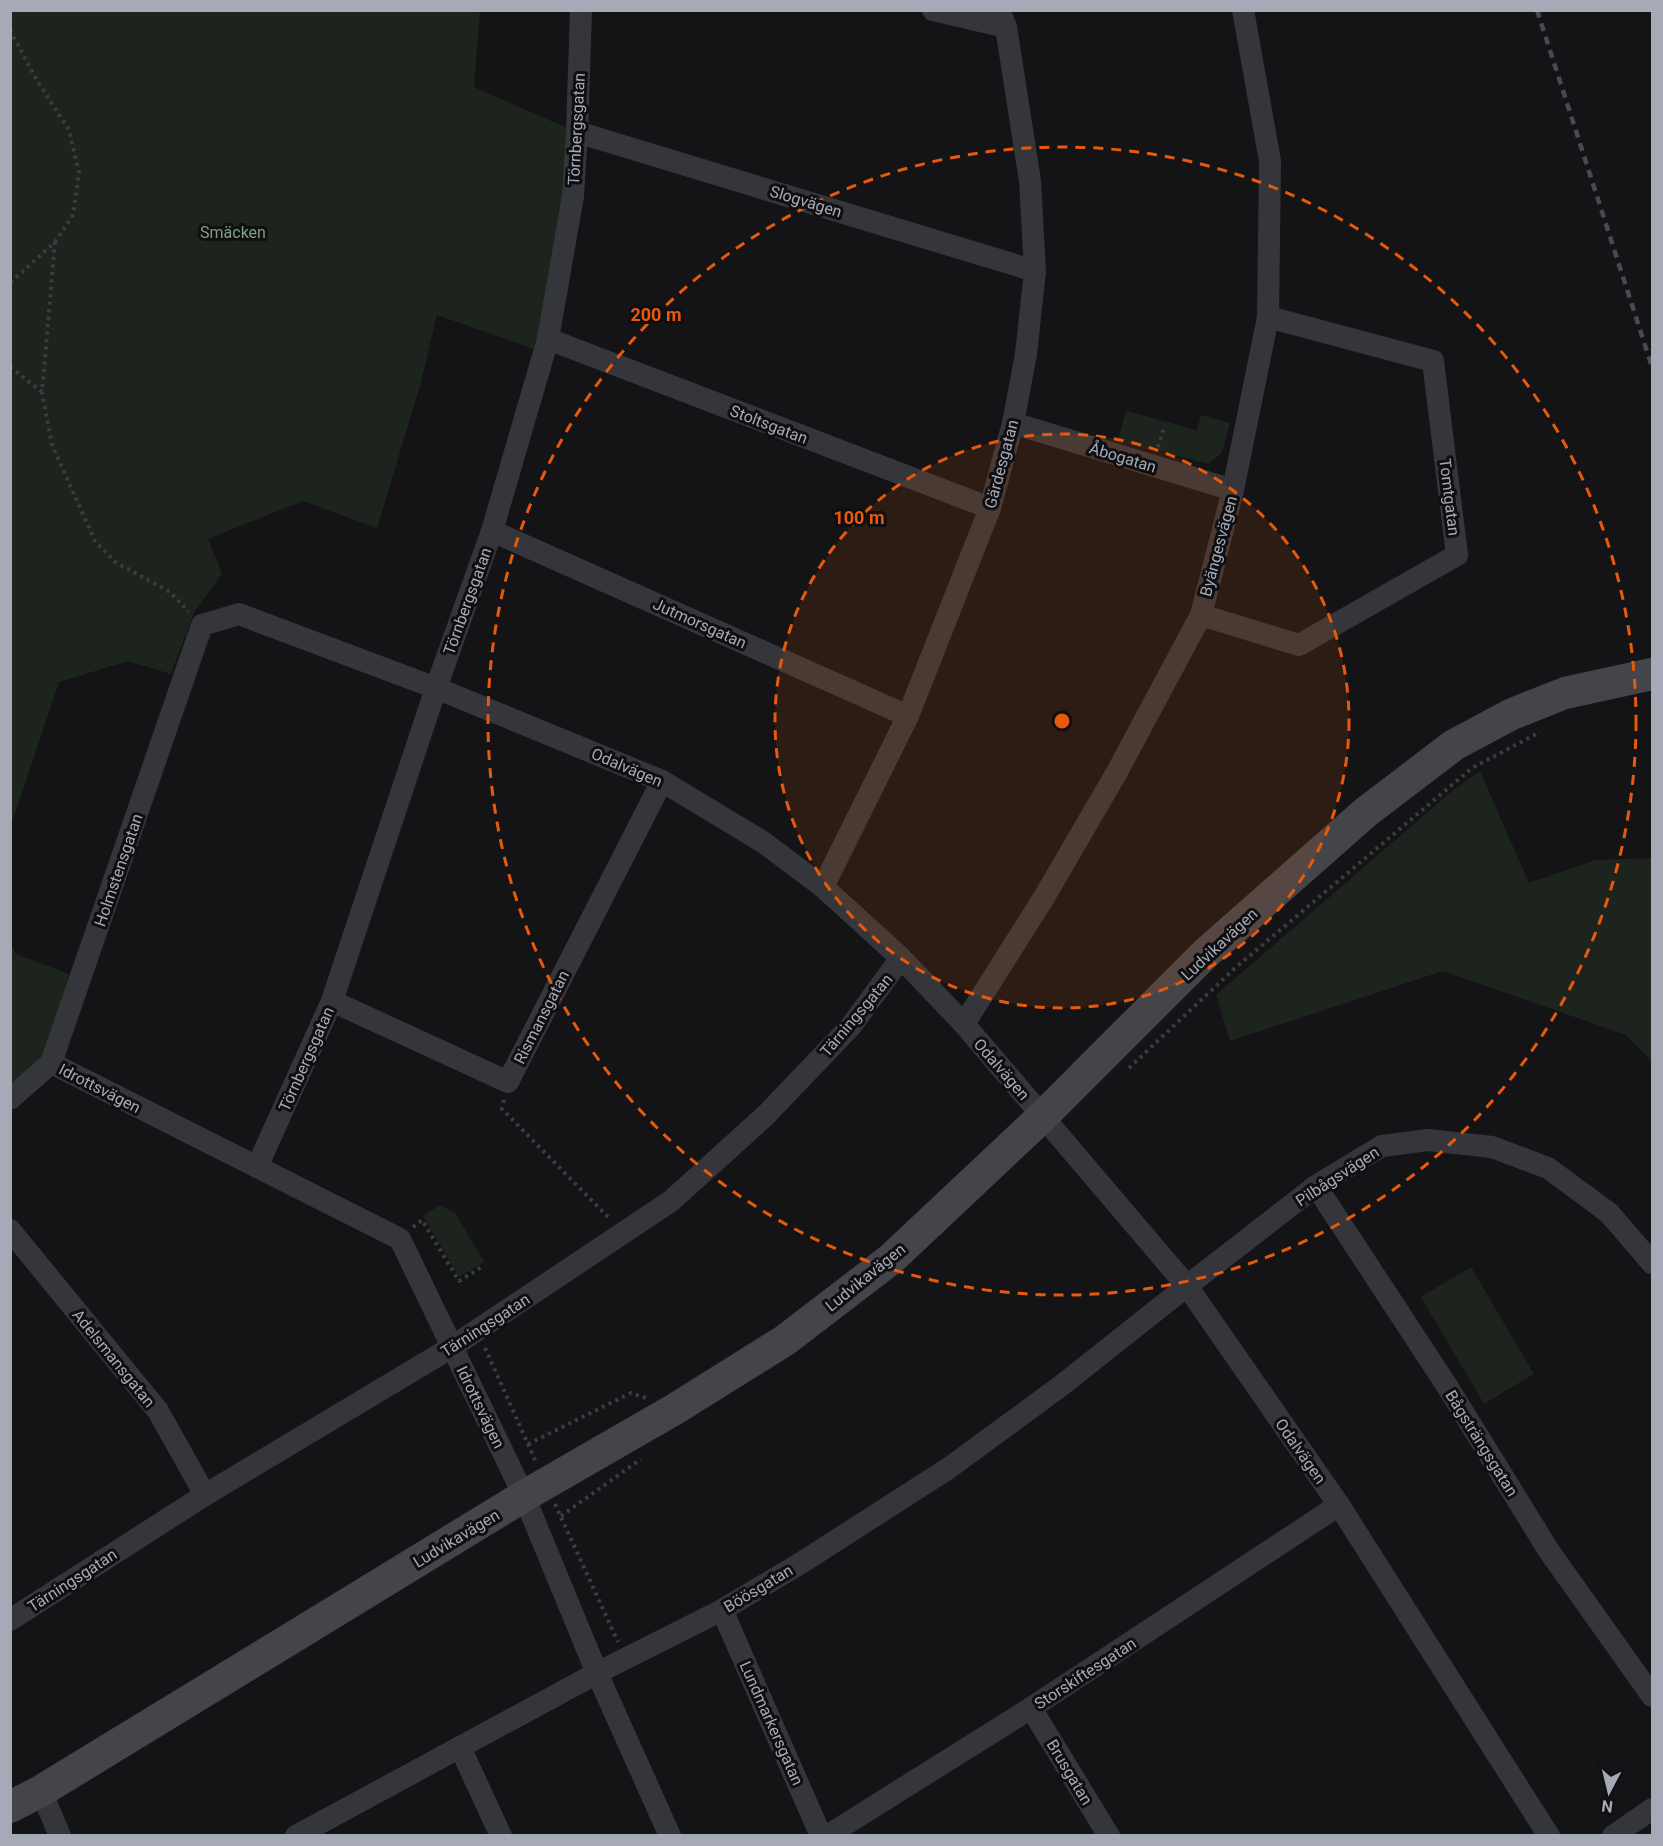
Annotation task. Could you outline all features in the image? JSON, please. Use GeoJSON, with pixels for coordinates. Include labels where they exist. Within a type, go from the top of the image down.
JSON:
{"type":"FeatureCollection","features":[{"type":"Feature","properties":{"kind":"street","name":"Törnbergsgatan"},"geometry":{"type":"LineString","coordinates":[[257,1167],[332,1001],[436,688],[492,531],[548,339],[573,196],[581,10]]}},
{"type":"Feature","properties":{"kind":"street"},"geometry":{"type":"LineString","coordinates":[[933,10],[1002,19]]}},
{"type":"Feature","properties":{"kind":"street","name":"Byängesvägen"},"geometry":{"type":"LineString","coordinates":[[964,1024],[1043,899],[1105,792],[1200,615],[1233,490],[1268,317],[1270,161],[1243,10]]}},
{"type":"Feature","properties":{"kind":"street","name":"Gärdesgatan"},"geometry":{"type":"LineString","coordinates":[[824,887],[908,716],[990,508],[1012,423],[1026,354],[1035,271],[1030,181],[1002,19]]}},
{"type":"Feature","properties":{"kind":"street","name":"Slogvägen"},"geometry":{"type":"LineString","coordinates":[[577,132],[1035,271]]}},
{"type":"Feature","properties":{"kind":"street","name":"Tomtgatan"},"geometry":{"type":"LineString","coordinates":[[1200,615],[1299,645],[1457,555],[1433,361],[1268,317]]}},
{"type":"Feature","properties":{"kind":"street","name":"Stoltsgatan"},"geometry":{"type":"LineString","coordinates":[[548,339],[990,508]]}},
{"type":"Feature","properties":{"kind":"street","name":"Åbogatan"},"geometry":{"type":"LineString","coordinates":[[1012,423],[1233,490]]}},
{"type":"Feature","properties":{"kind":"street","name":"Jutmorsgatan"},"geometry":{"type":"LineString","coordinates":[[492,531],[908,716]]}},
{"type":"Feature","properties":{"kind":"street","name":"Odalvägen"},"geometry":{"type":"LineString","coordinates":[[202,626],[239,614],[436,688],[662,781],[763,842],[824,887],[901,958],[964,1024],[1186,1286],[1339,1505],[1549,1836]]}},
{"type":"Feature","properties":{"kind":"street","name":"Holmstensgatan"},"geometry":{"type":"LineString","coordinates":[[10,1099],[51,1063],[202,626]]}},
{"type":"Feature","properties":{"kind":"street","name":"Ludvikavägen"},"geometry":{"type":"LineString","coordinates":[[10,1807],[41,1791],[524,1496],[675,1409],[784,1341],[891,1259],[1043,1116],[1206,953],[1366,812],[1454,745],[1512,714],[1565,693],[1653,674]]}},
{"type":"Feature","properties":{"kind":"street","name":"Rismansgatan"},"geometry":{"type":"LineString","coordinates":[[332,1001],[507,1082],[662,781]]}},
{"type":"Feature","properties":{"kind":"street","name":"Tärningsgatan"},"geometry":{"type":"LineString","coordinates":[[10,1620],[205,1495],[452,1347],[671,1201],[766,1115],[851,1026],[901,958]]}},
{"type":"Feature","properties":{"kind":"street","name":"Idrottsvägen"},"geometry":{"type":"LineString","coordinates":[[51,1063],[400,1239],[524,1496],[597,1673],[670,1836]]}},
{"type":"Feature","properties":{"kind":"street","name":"Pilbågsvägen"},"geometry":{"type":"LineString","coordinates":[[1186,1286],[1316,1186],[1382,1146],[1428,1140],[1492,1146],[1548,1168],[1610,1214],[1653,1263]]}},
{"type":"Feature","properties":{"kind":"street","name":"Bågsträngsgatan"},"geometry":{"type":"LineString","coordinates":[[1316,1186],[1447,1386],[1549,1551],[1653,1696]]}},
{"type":"Feature","properties":{"kind":"street","name":"Adelsmansgatan"},"geometry":{"type":"LineString","coordinates":[[10,1230],[158,1411],[205,1495]]}},
{"type":"Feature","properties":{"kind":"street","name":"Böösgatan"},"geometry":{"type":"LineString","coordinates":[[296,1836],[597,1673],[722,1610],[801,1563],[950,1468],[1062,1385],[1186,1286]]}},
{"type":"Feature","properties":{"kind":"street","name":"Storskiftesgatan"},"geometry":{"type":"LineString","coordinates":[[827,1836],[1031,1708],[1339,1505]]}},
{"type":"Feature","properties":{"kind":"street","name":"Lundmarkersgatan"},"geometry":{"type":"LineString","coordinates":[[722,1610],[822,1836]]}},
{"type":"Feature","properties":{"kind":"street","name":"Brusgatan"},"geometry":{"type":"LineString","coordinates":[[1031,1708],[1109,1836]]}},
{"type":"Feature","properties":{"kind":"street"},"geometry":{"type":"LineString","coordinates":[[460,1747],[501,1836]]}},
{"type":"Feature","properties":{"kind":"street"},"geometry":{"type":"LineString","coordinates":[[41,1791],[60,1836]]}},
{"type":"Feature","properties":{"kind":"street"},"geometry":{"type":"LineString","coordinates":[[1613,1836],[1653,1809]]}},
{"type":"Feature","properties":{"kind":"path"},"geometry":{"type":"LineString","coordinates":[[10,30],[36,79],[69,130],[79,173],[73,215],[54,242],[10,283]]}},
{"type":"Feature","properties":{"kind":"path"},"geometry":{"type":"LineString","coordinates":[[54,242],[42,392],[52,445],[95,541],[115,562],[171,592],[202,626]]}},
{"type":"Feature","properties":{"kind":"path"},"geometry":{"type":"LineString","coordinates":[[10,366],[42,392]]}},
{"type":"Feature","properties":{"kind":"path"},"geometry":{"type":"LineString","coordinates":[[1125,1072],[1234,969],[1472,768],[1541,731]]}},
{"type":"Feature","properties":{"kind":"path"},"geometry":{"type":"LineString","coordinates":[[507,1082],[502,1109],[624,1233]]}},
{"type":"Feature","properties":{"kind":"path"},"geometry":{"type":"LineString","coordinates":[[400,1239],[422,1220],[459,1281],[483,1266]]}},
{"type":"Feature","properties":{"kind":"path"},"geometry":{"type":"LineString","coordinates":[[477,1331],[537,1464]]}},
{"type":"Feature","properties":{"kind":"path"},"geometry":{"type":"LineString","coordinates":[[528,1444],[631,1393],[675,1409]]}},
{"type":"Feature","properties":{"kind":"path"},"geometry":{"type":"LineString","coordinates":[[555,1503],[625,1659]]}},
{"type":"Feature","properties":{"kind":"green space","name":"Smäcken"},"geometry":{"type":"Polygon","coordinates":[[[11,11],[480,11],[474,87],[574,131],[546,311],[534,349],[437,315],[420,386],[377,528],[303,501],[208,539],[222,574],[194,612],[171,674],[128,661],[59,682],[11,825],[11,11]]]}},
{"type":"Feature","properties":{"kind":"green space"},"geometry":{"type":"Polygon","coordinates":[[[1126,411],[1197,430],[1201,415],[1230,423],[1222,453],[1208,464],[1118,440],[1126,411]]]}},
{"type":"Feature","properties":{"kind":"green space"},"geometry":{"type":"Polygon","coordinates":[[[1480,771],[1529,883],[1596,860],[1652,858],[1652,1062],[1626,1035],[1443,971],[1230,1041],[1216,995],[1452,791],[1480,771]]]}},
{"type":"Feature","properties":{"kind":"green space"},"geometry":{"type":"Polygon","coordinates":[[[10,942],[16,954],[69,974],[44,1064],[10,1092],[10,942]]]}},
{"type":"Feature","properties":{"kind":"green space"},"geometry":{"type":"Polygon","coordinates":[[[440,1205],[455,1213],[484,1262],[459,1277],[423,1216],[440,1205]]]}},
{"type":"Feature","properties":{"kind":"green space"},"geometry":{"type":"Polygon","coordinates":[[[1471,1267],[1534,1374],[1484,1404],[1421,1297],[1471,1267]]]}},
{"type":"Feature","properties":{"kind":"railway"},"geometry":{"type":"LineString","coordinates":[[1537,10],[1652,367]]}}]}
